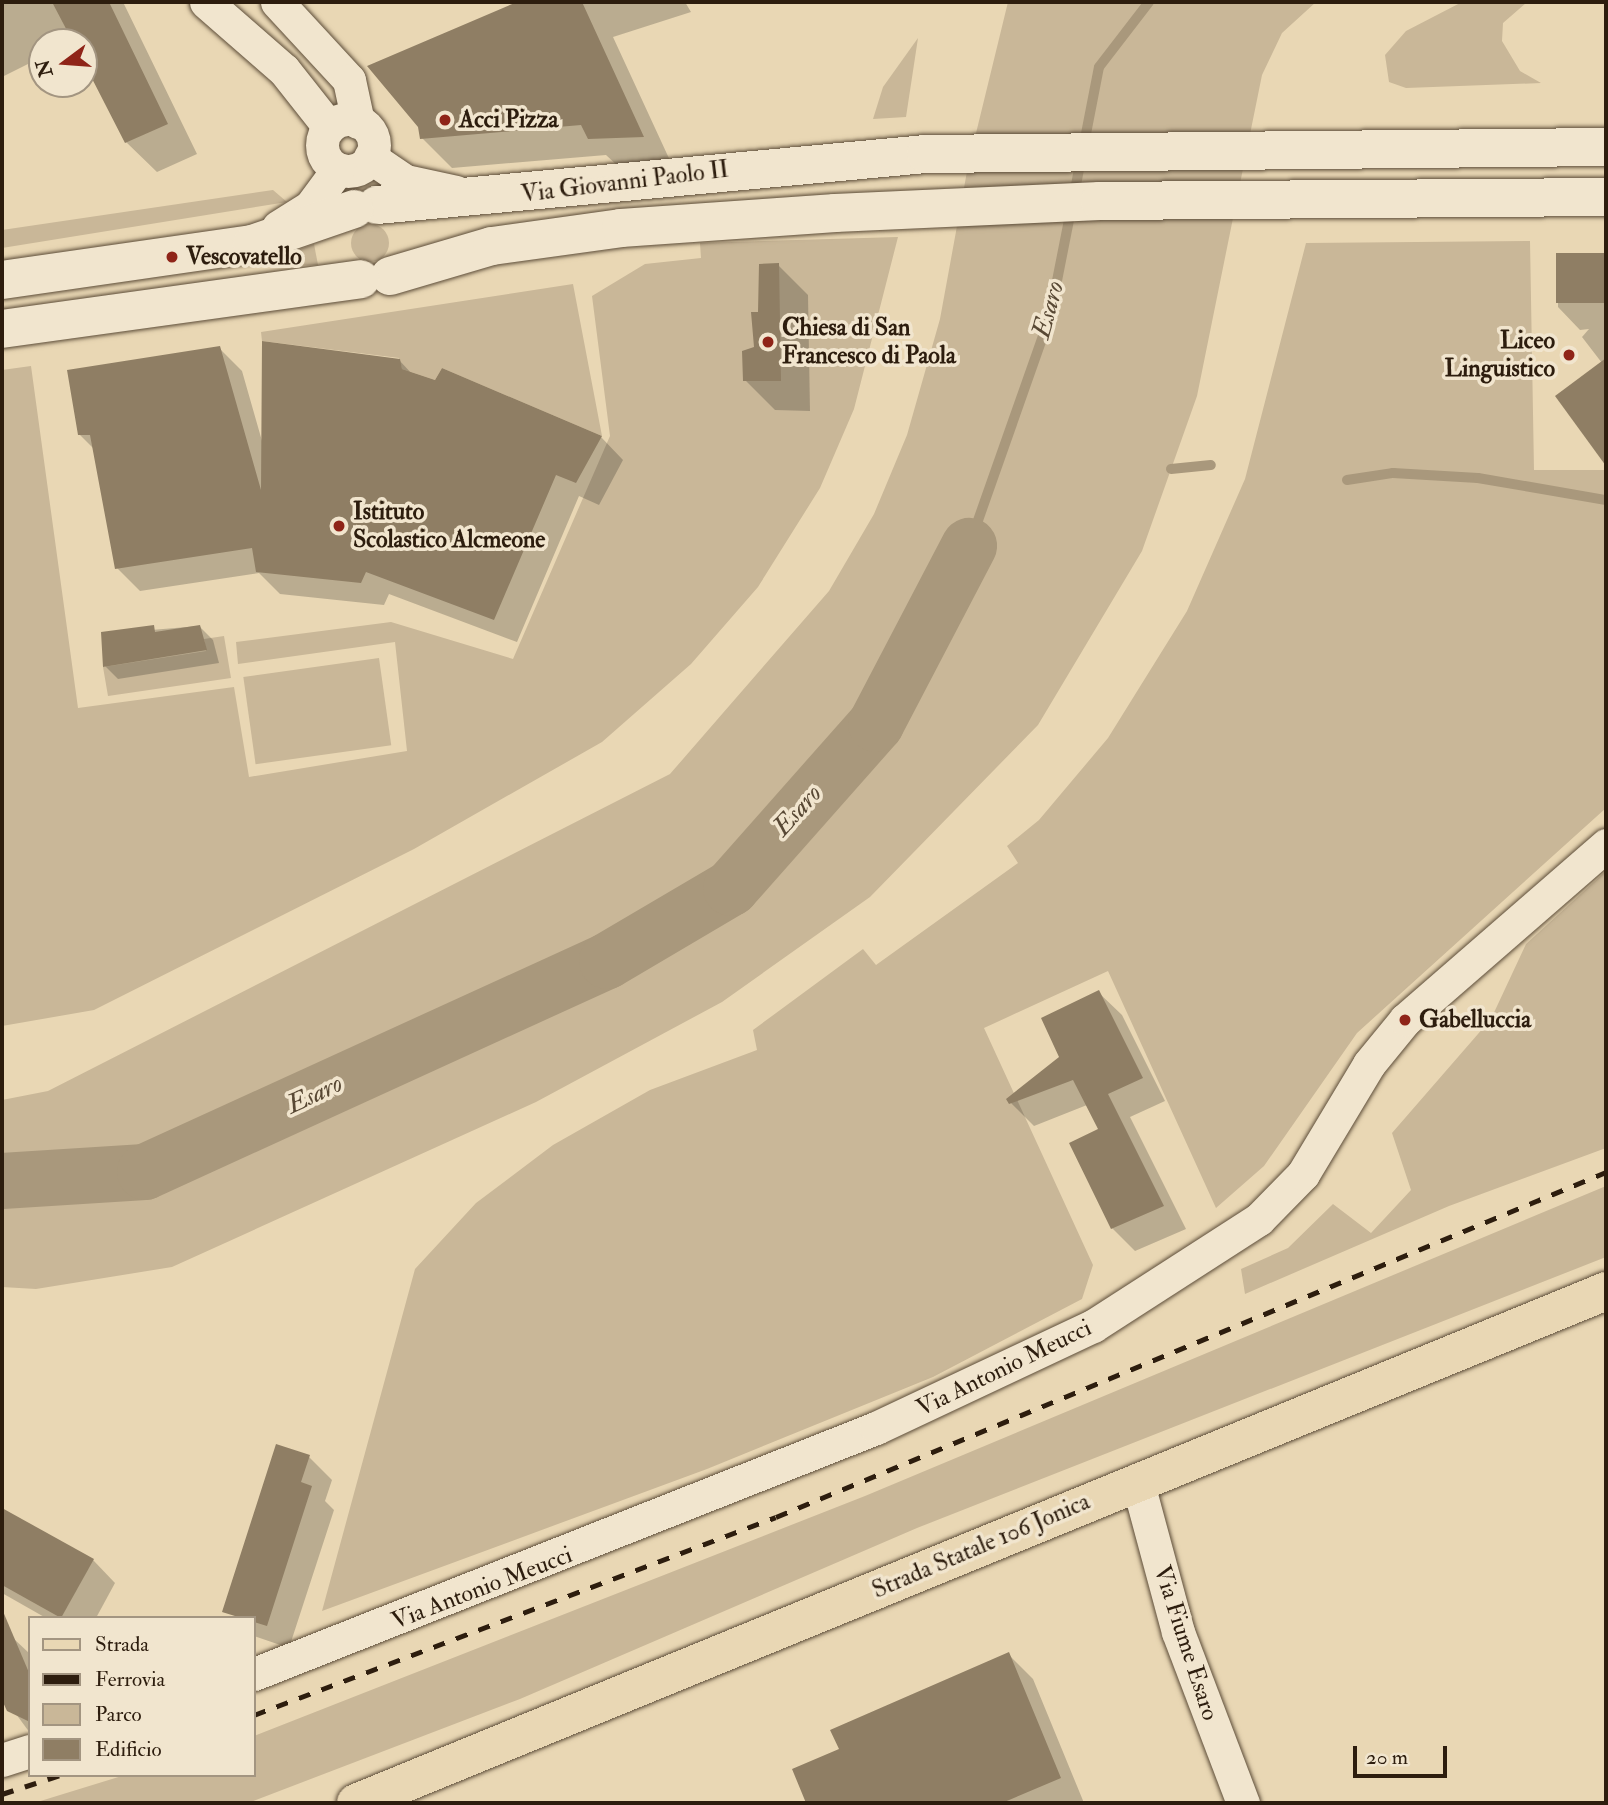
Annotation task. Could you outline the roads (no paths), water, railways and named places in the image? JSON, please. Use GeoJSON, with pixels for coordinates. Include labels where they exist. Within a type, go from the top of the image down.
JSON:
{"type":"FeatureCollection","features":[{"type":"Feature","properties":{"kind":"main road","name":"Strada Statale 106 Jonica"},"geometry":{"type":"LineString","coordinates":[[356,1803],[1138,1480],[1606,1291]]}},
{"type":"Feature","properties":{"kind":"street"},"geometry":{"type":"LineString","coordinates":[[206,2],[344,124],[373,141],[370,157],[354,170],[338,169]]}},
{"type":"Feature","properties":{"kind":"street"},"geometry":{"type":"LineString","coordinates":[[277,2],[349,80],[344,124],[322,147],[338,169]]}},
{"type":"Feature","properties":{"kind":"street","name":"Via Giovanni Paolo II"},"geometry":{"type":"LineString","coordinates":[[2,280],[252,244],[366,207],[485,199],[873,159],[1099,148],[1606,147]]}},
{"type":"Feature","properties":{"kind":"street"},"geometry":{"type":"LineString","coordinates":[[370,157],[405,181],[485,199]]}},
{"type":"Feature","properties":{"kind":"street"},"geometry":{"type":"LineString","coordinates":[[252,244],[310,207],[338,169]]}},
{"type":"Feature","properties":{"kind":"street","name":"Via Giovanni Paolo II"},"geometry":{"type":"LineString","coordinates":[[2,329],[376,278],[492,246],[595,231],[875,210],[1100,201],[1482,201],[1606,197]]}},
{"type":"Feature","properties":{"kind":"street"},"geometry":{"type":"LineString","coordinates":[[366,207],[398,215],[409,236],[406,259],[376,278],[341,264],[334,240],[366,207]]}},
{"type":"Feature","properties":{"kind":"street","name":"Via Antonio Meucci"},"geometry":{"type":"LineString","coordinates":[[256,1673],[864,1434],[1093,1326],[1259,1219],[1303,1174],[1368,1064],[1405,1020],[1606,845]]}},
{"type":"Feature","properties":{"kind":"street","name":"Via Fiume Esaro"},"geometry":{"type":"LineString","coordinates":[[1138,1480],[1178,1632],[1242,1803]]}},
{"type":"Feature","properties":{"kind":"street"},"geometry":{"type":"LineString","coordinates":[[2,1760],[28,1752]]}},
{"type":"Feature","properties":{"kind":"waterway","name":"Esaro"},"geometry":{"type":"LineString","coordinates":[[1084,144],[1099,67],[1149,2]]}},
{"type":"Feature","properties":{"kind":"waterway","name":"Esaro"},"geometry":{"type":"LineString","coordinates":[[1074,195],[1081,159]]}},
{"type":"Feature","properties":{"kind":"waterway","name":"Esaro"},"geometry":{"type":"LineString","coordinates":[[969,546],[1050,316],[1071,210]]}},
{"type":"Feature","properties":{"kind":"waterway"},"geometry":{"type":"LineString","coordinates":[[1171,469],[1211,465]]}},
{"type":"Feature","properties":{"kind":"waterway"},"geometry":{"type":"LineString","coordinates":[[1347,480],[1393,473],[1478,478],[1606,500]]}},
{"type":"Feature","properties":{"kind":"waterway","name":"Esaro"},"geometry":{"type":"LineString","coordinates":[[2,1181],[145,1172],[607,961],[731,888],[876,724],[969,546]]}},
{"type":"Feature","properties":{"kind":"railway"},"geometry":{"type":"LineString","coordinates":[[256,1714],[776,1517],[1606,1172]]}},
{"type":"Feature","properties":{"kind":"railway"},"geometry":{"type":"LineString","coordinates":[[2,1794],[54,1777]]}},
{"type":"Feature","properties":{"kind":"place","name":"Acci Pizza"},"geometry":{"type":"Point","coordinates":[445,120]}},
{"type":"Feature","properties":{"kind":"place","name":"Vescovatello"},"geometry":{"type":"Point","coordinates":[172,257]}},
{"type":"Feature","properties":{"kind":"place","name":"Chiesa di San Francesco di Paola"},"geometry":{"type":"Point","coordinates":[768,342]}},
{"type":"Feature","properties":{"kind":"place","name":"Liceo Linguistico"},"geometry":{"type":"Point","coordinates":[1569,355]}},
{"type":"Feature","properties":{"kind":"place","name":"Istituto Scolastico Alcmeone"},"geometry":{"type":"Point","coordinates":[339,526]}},
{"type":"Feature","properties":{"kind":"place","name":"Gabelluccia"},"geometry":{"type":"Point","coordinates":[1405,1020]}}]}
